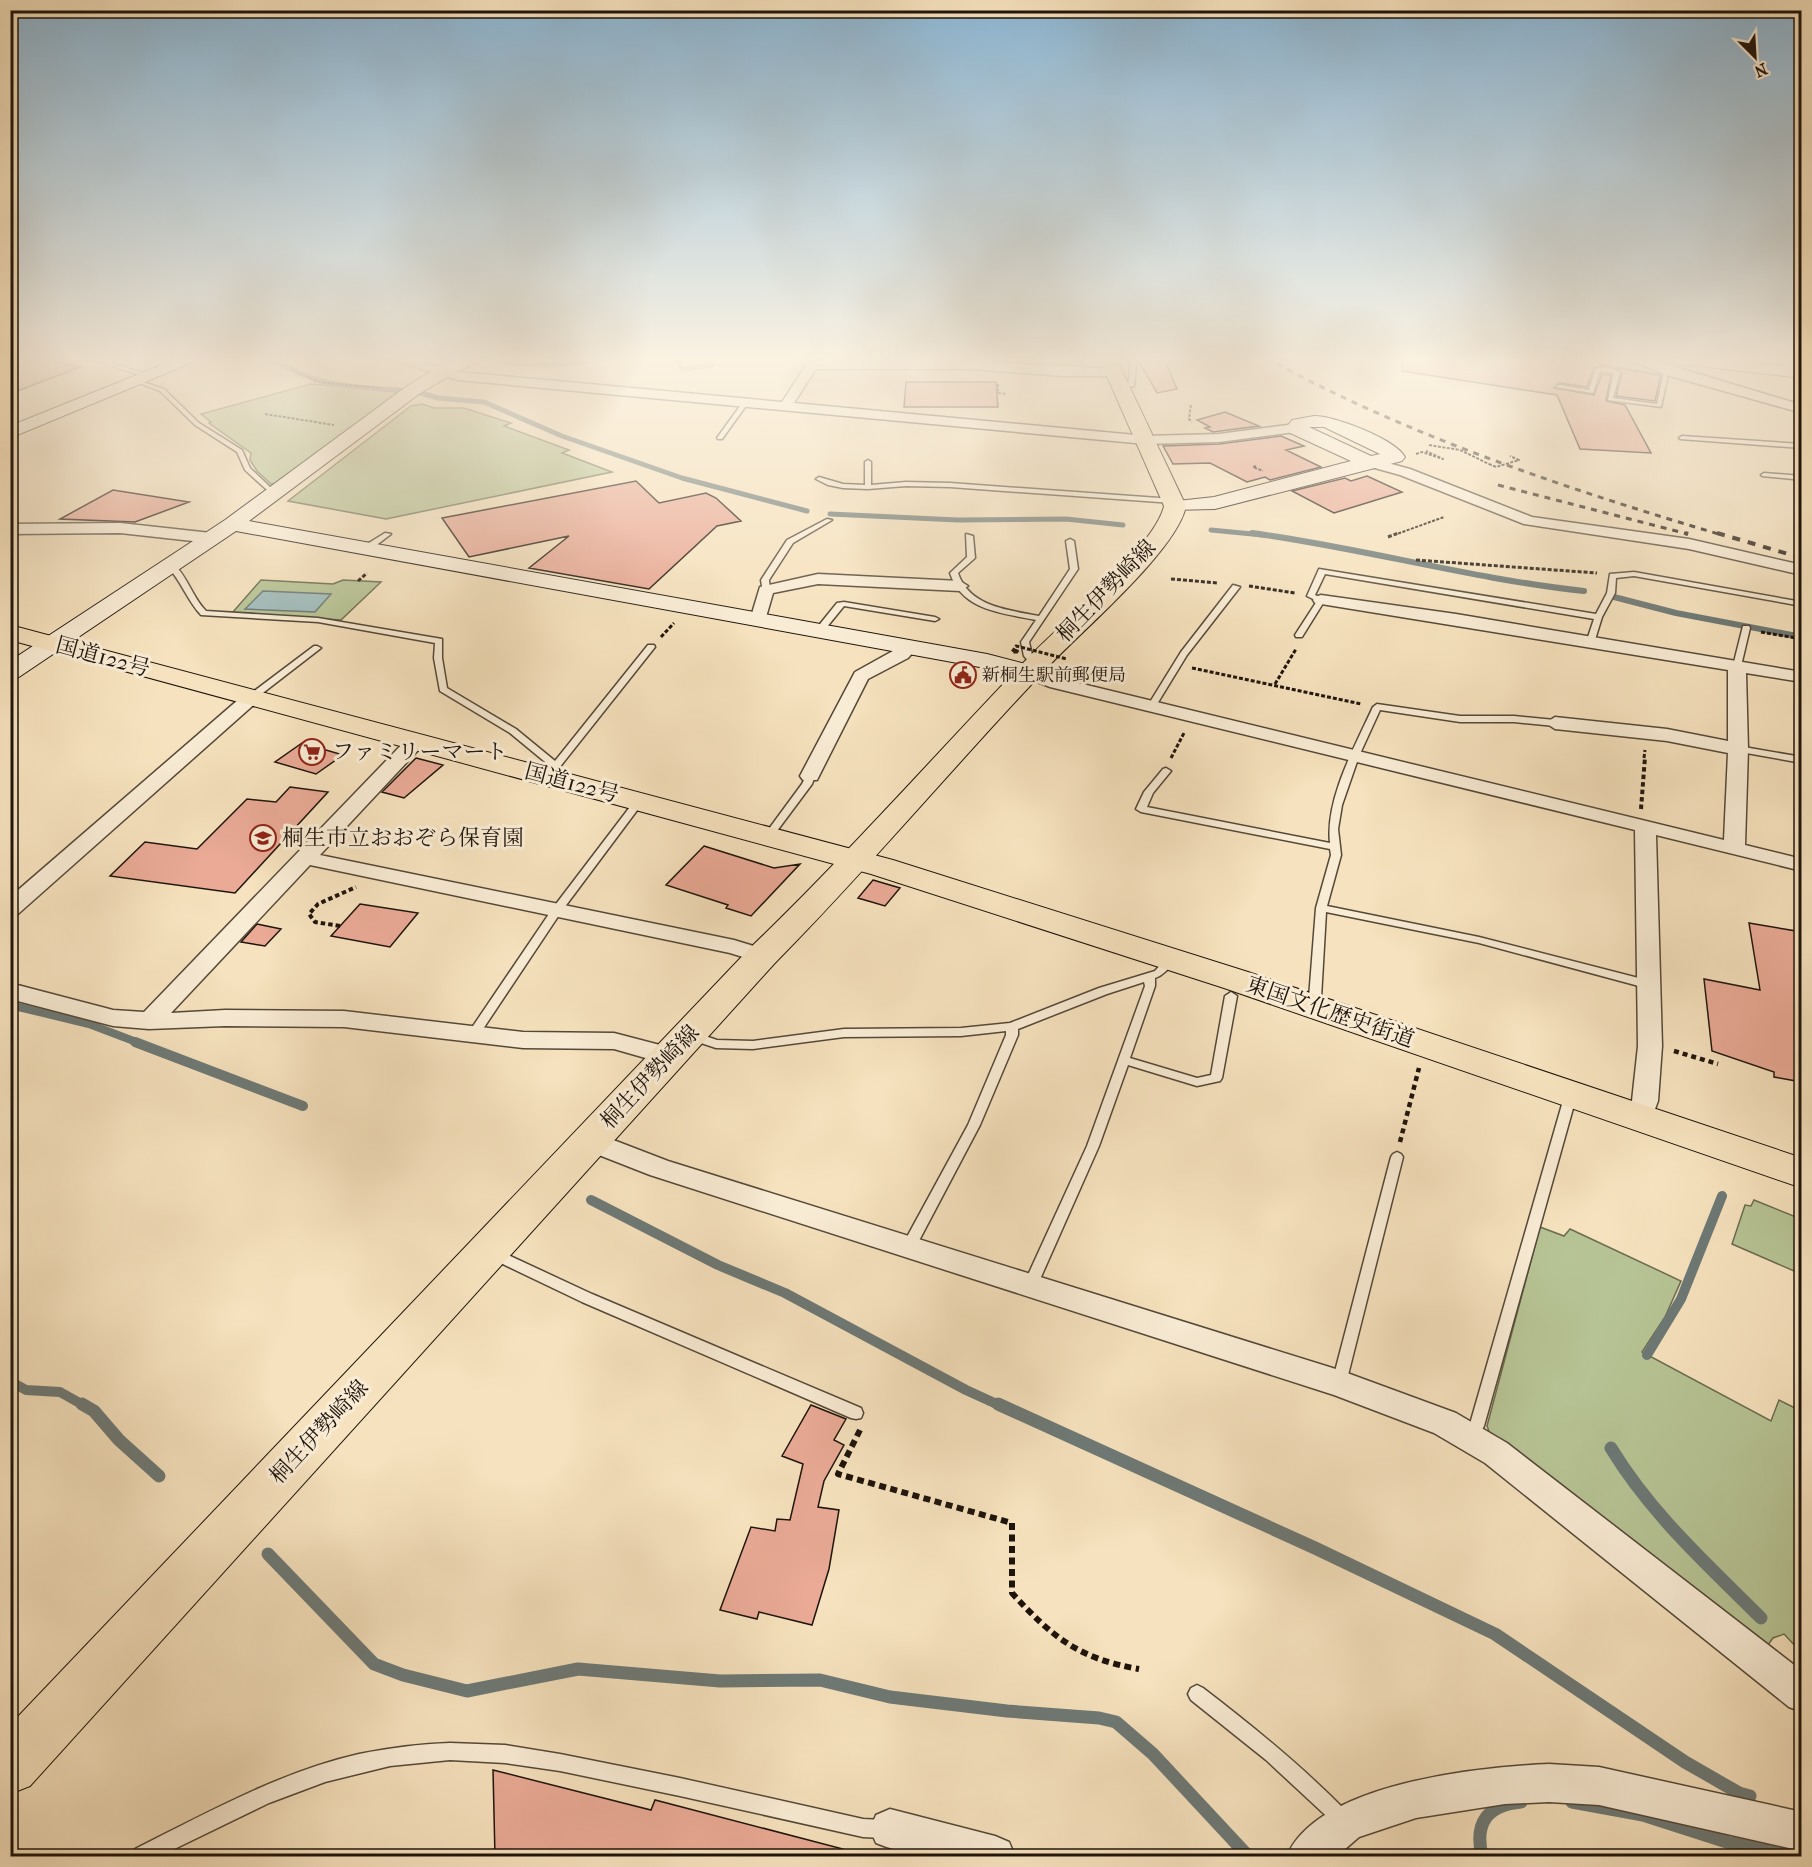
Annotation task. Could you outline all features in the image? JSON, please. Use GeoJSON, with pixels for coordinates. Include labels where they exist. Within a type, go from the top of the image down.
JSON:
{"type":"FeatureCollection","features":[{"type":"Feature","properties":{"kind":"main road"},"geometry":{"type":"LineString","coordinates":[[1148,445],[1174,503]]}},
{"type":"Feature","properties":{"kind":"main road","name":"桐生伊勢崎線"},"geometry":{"type":"LineString","coordinates":[[10,1766],[487,1250],[762,956],[855,861],[1026,662],[1135,566],[1172,520],[1174,503]]}},
{"type":"Feature","properties":{"kind":"main road","name":"国道122号"},"geometry":{"type":"LineString","coordinates":[[10,632],[416,741],[551,771],[639,801],[855,861]]}},
{"type":"Feature","properties":{"kind":"main road","name":"東国文化歴史街道"},"geometry":{"type":"LineString","coordinates":[[855,861],[1160,969],[1311,1006],[1802,1173]]}},
{"type":"Feature","properties":{"kind":"street"},"geometry":{"type":"LineString","coordinates":[[10,672],[232,524],[338,445]]}},
{"type":"Feature","properties":{"kind":"street"},"geometry":{"type":"LineString","coordinates":[[1332,445],[1369,462],[1404,472],[1529,521],[1689,544],[1802,570]]}},
{"type":"Feature","properties":{"kind":"street"},"geometry":{"type":"LineString","coordinates":[[1174,503],[1215,503],[1369,462],[1386,461],[1396,456],[1374,445]]}},
{"type":"Feature","properties":{"kind":"street"},"geometry":{"type":"LineString","coordinates":[[232,524],[998,663],[1026,662],[1042,680],[1355,756],[1643,819],[1734,849],[1802,865]]}},
{"type":"Feature","properties":{"kind":"street"},"geometry":{"type":"LineString","coordinates":[[10,529],[120,528],[211,538]]}},
{"type":"Feature","properties":{"kind":"street"},"geometry":{"type":"LineString","coordinates":[[758,620],[766,590],[818,579],[960,586]]}},
{"type":"Feature","properties":{"kind":"street"},"geometry":{"type":"LineString","coordinates":[[1321,600],[1456,619],[1590,644],[1802,677]]}},
{"type":"Feature","properties":{"kind":"street"},"geometry":{"type":"LineString","coordinates":[[810,776],[861,676],[902,654],[909,647]]}},
{"type":"Feature","properties":{"kind":"street"},"geometry":{"type":"LineString","coordinates":[[1734,849],[1738,749],[1737,666]]}},
{"type":"Feature","properties":{"kind":"street"},"geometry":{"type":"LineString","coordinates":[[10,909],[252,697]]}},
{"type":"Feature","properties":{"kind":"street"},"geometry":{"type":"LineString","coordinates":[[1555,723],[1666,735],[1738,749]]}},
{"type":"Feature","properties":{"kind":"street"},"geometry":{"type":"LineString","coordinates":[[150,1021],[416,741]]}},
{"type":"Feature","properties":{"kind":"street"},"geometry":{"type":"LineString","coordinates":[[1640,1118],[1645,1101],[1650,1046],[1651,986],[1643,819]]}},
{"type":"Feature","properties":{"kind":"street"},"geometry":{"type":"LineString","coordinates":[[305,858],[734,947],[762,956]]}},
{"type":"Feature","properties":{"kind":"street"},"geometry":{"type":"LineString","coordinates":[[10,991],[113,1018],[150,1021],[244,1017],[344,1018],[524,1040],[614,1041],[644,1047],[680,1045]]}},
{"type":"Feature","properties":{"kind":"street"},"geometry":{"type":"LineString","coordinates":[[590,1141],[659,1168],[1339,1383],[1445,1423],[1471,1436],[1802,1694]]}},
{"type":"Feature","properties":{"kind":"street"},"geometry":{"type":"LineString","coordinates":[[1306,1857],[1346,1824],[1416,1799],[1505,1785],[1549,1783],[1599,1786],[1802,1832]]}},
{"type":"Feature","properties":{"kind":"street"},"geometry":{"type":"LineString","coordinates":[[890,1829],[995,1857]]}},
{"type":"Feature","properties":{"kind":"lane"},"geometry":{"type":"LineString","coordinates":[[231,445],[240,451],[247,469],[268,488],[276,491]]}},
{"type":"Feature","properties":{"kind":"lane"},"geometry":{"type":"LineString","coordinates":[[868,462],[868,486]]}},
{"type":"Feature","properties":{"kind":"lane"},"geometry":{"type":"LineString","coordinates":[[1764,475],[1802,478]]}},
{"type":"Feature","properties":{"kind":"lane"},"geometry":{"type":"LineString","coordinates":[[819,479],[844,486],[916,483],[1053,490],[1174,503]]}},
{"type":"Feature","properties":{"kind":"lane"},"geometry":{"type":"LineString","coordinates":[[766,590],[765,580],[789,542],[830,520]]}},
{"type":"Feature","properties":{"kind":"lane"},"geometry":{"type":"LineString","coordinates":[[367,548],[387,534]]}},
{"type":"Feature","properties":{"kind":"lane"},"geometry":{"type":"LineString","coordinates":[[969,536],[971,558],[954,573],[960,586],[974,602],[981,605],[1040,618]]}},
{"type":"Feature","properties":{"kind":"lane"},"geometry":{"type":"LineString","coordinates":[[1026,662],[1028,656],[1025,642],[1074,569],[1070,541]]}},
{"type":"Feature","properties":{"kind":"lane"},"geometry":{"type":"LineString","coordinates":[[170,565],[177,570],[195,606],[204,613],[318,620],[440,641],[438,658],[443,689],[513,731],[551,771],[651,647]]}},
{"type":"Feature","properties":{"kind":"lane"},"geometry":{"type":"LineString","coordinates":[[1299,636],[1321,600],[1311,596],[1322,571],[1598,617]]}},
{"type":"Feature","properties":{"kind":"lane"},"geometry":{"type":"LineString","coordinates":[[1590,644],[1598,617],[1611,593],[1613,576],[1634,574],[1802,604]]}},
{"type":"Feature","properties":{"kind":"lane"},"geometry":{"type":"LineString","coordinates":[[1151,706],[1177,665],[1236,587]]}},
{"type":"Feature","properties":{"kind":"lane"},"geometry":{"type":"LineString","coordinates":[[819,631],[840,605],[844,604],[935,619]]}},
{"type":"Feature","properties":{"kind":"lane"},"geometry":{"type":"LineString","coordinates":[[1737,666],[1746,629]]}},
{"type":"Feature","properties":{"kind":"lane"},"geometry":{"type":"LineString","coordinates":[[252,697],[316,648]]}},
{"type":"Feature","properties":{"kind":"lane"},"geometry":{"type":"LineString","coordinates":[[1311,1006],[1315,998],[1321,908],[1336,855],[1333,829],[1337,805],[1355,756],[1377,707],[1460,718],[1514,719],[1555,723]]}},
{"type":"Feature","properties":{"kind":"lane"},"geometry":{"type":"LineString","coordinates":[[1738,749],[1802,760]]}},
{"type":"Feature","properties":{"kind":"lane"},"geometry":{"type":"LineString","coordinates":[[1166,771],[1149,792],[1141,808],[1336,847]]}},
{"type":"Feature","properties":{"kind":"lane"},"geometry":{"type":"LineString","coordinates":[[768,837],[807,784],[810,776]]}},
{"type":"Feature","properties":{"kind":"lane"},"geometry":{"type":"LineString","coordinates":[[473,1035],[557,910],[639,801]]}},
{"type":"Feature","properties":{"kind":"lane"},"geometry":{"type":"LineString","coordinates":[[1321,908],[1479,940],[1651,986]]}},
{"type":"Feature","properties":{"kind":"lane"},"geometry":{"type":"LineString","coordinates":[[680,1045],[753,1045],[844,1033],[960,1032],[1012,1026],[1160,969]]}},
{"type":"Feature","properties":{"kind":"lane"},"geometry":{"type":"LineString","coordinates":[[1030,1286],[1093,1146],[1150,986],[1160,969]]}},
{"type":"Feature","properties":{"kind":"lane"},"geometry":{"type":"LineString","coordinates":[[1123,1060],[1197,1082],[1216,1078],[1230,996]]}},
{"type":"Feature","properties":{"kind":"lane"},"geometry":{"type":"LineString","coordinates":[[908,1248],[974,1125],[1012,1035],[1012,1026]]}},
{"type":"Feature","properties":{"kind":"lane"},"geometry":{"type":"LineString","coordinates":[[1471,1436],[1477,1426],[1572,1094]]}},
{"type":"Feature","properties":{"kind":"lane"},"geometry":{"type":"LineString","coordinates":[[1339,1383],[1397,1157]]}},
{"type":"Feature","properties":{"kind":"lane"},"geometry":{"type":"LineString","coordinates":[[487,1250],[587,1298],[856,1413]]}},
{"type":"Feature","properties":{"kind":"lane"},"geometry":{"type":"LineString","coordinates":[[1197,1694],[1257,1739],[1310,1785],[1346,1824]]}},
{"type":"Feature","properties":{"kind":"lane"},"geometry":{"type":"LineString","coordinates":[[142,1857],[288,1786],[341,1768],[388,1757],[446,1750],[519,1754],[863,1828],[890,1829]]}},
{"type":"Feature","properties":{"kind":"path"},"geometry":{"type":"LineString","coordinates":[[1442,445],[1464,454]]}},
{"type":"Feature","properties":{"kind":"path"},"geometry":{"type":"LineString","coordinates":[[1455,450],[1487,460],[1489,464],[1496,467],[1519,460],[1510,456]]}},
{"type":"Feature","properties":{"kind":"path"},"geometry":{"type":"LineString","coordinates":[[1414,454],[1422,452],[1443,459],[1426,451]]}},
{"type":"Feature","properties":{"kind":"path"},"geometry":{"type":"LineString","coordinates":[[1388,537],[1444,517]]}},
{"type":"Feature","properties":{"kind":"path"},"geometry":{"type":"LineString","coordinates":[[1416,560],[1505,565],[1613,576]]}},
{"type":"Feature","properties":{"kind":"path"},"geometry":{"type":"LineString","coordinates":[[358,581],[368,573]]}},
{"type":"Feature","properties":{"kind":"path"},"geometry":{"type":"LineString","coordinates":[[651,647],[689,607]]}},
{"type":"Feature","properties":{"kind":"path"},"geometry":{"type":"LineString","coordinates":[[1746,629],[1802,639]]}},
{"type":"Feature","properties":{"kind":"path"},"geometry":{"type":"LineString","coordinates":[[1275,684],[1302,641],[1299,636]]}},
{"type":"Feature","properties":{"kind":"path"},"geometry":{"type":"LineString","coordinates":[[1026,662],[1019,652],[1012,652],[1016,646],[1067,659]]}},
{"type":"Feature","properties":{"kind":"path"},"geometry":{"type":"LineString","coordinates":[[1177,665],[1377,707]]}},
{"type":"Feature","properties":{"kind":"path"},"geometry":{"type":"LineString","coordinates":[[1166,771],[1173,751],[1195,717]]}},
{"type":"Feature","properties":{"kind":"path"},"geometry":{"type":"LineString","coordinates":[[1643,819],[1645,748]]}},
{"type":"Feature","properties":{"kind":"path"},"geometry":{"type":"LineString","coordinates":[[340,926],[315,922],[309,914],[317,904],[347,894],[371,872]]}},
{"type":"Feature","properties":{"kind":"path"},"geometry":{"type":"LineString","coordinates":[[1650,1046],[1718,1064]]}},
{"type":"Feature","properties":{"kind":"path"},"geometry":{"type":"LineString","coordinates":[[1397,1157],[1423,1056]]}},
{"type":"Feature","properties":{"kind":"path"},"geometry":{"type":"LineString","coordinates":[[856,1413],[867,1418],[838,1474],[1012,1522],[1012,1593],[1045,1629],[1066,1644],[1122,1667],[1139,1669]]}},
{"type":"Feature","properties":{"kind":"green space"},"geometry":{"type":"Polygon","coordinates":[[[240,445],[327,445],[275,484],[271,484],[257,471],[250,460],[251,453],[240,445]]]}},
{"type":"Feature","properties":{"kind":"green space"},"geometry":{"type":"Polygon","coordinates":[[[360,445],[556,445],[569,450],[562,453],[612,472],[386,519],[288,501],[360,445]]]}},
{"type":"Feature","properties":{"kind":"green space"},"geometry":{"type":"Polygon","coordinates":[[[261,580],[333,584],[343,580],[381,582],[341,620],[232,613],[261,580]]]}},
{"type":"Feature","properties":{"kind":"green space"},"geometry":{"type":"Polygon","coordinates":[[[1754,1200],[1801,1219],[1801,1274],[1732,1244],[1745,1205],[1751,1206],[1754,1200]]]}},
{"type":"Feature","properties":{"kind":"green space"},"geometry":{"type":"Polygon","coordinates":[[[1540,1227],[1564,1236],[1570,1229],[1681,1281],[1665,1317],[1642,1352],[1771,1421],[1779,1400],[1801,1411],[1801,1652],[1784,1634],[1773,1638],[1765,1649],[1561,1484],[1490,1434],[1487,1426],[1540,1227]]]}},
{"type":"Feature","properties":{"kind":"water"},"geometry":{"type":"Polygon","coordinates":[[[263,591],[331,594],[315,612],[245,609],[263,591]]]}},
{"type":"Feature","properties":{"kind":"building"},"geometry":{"type":"Polygon","coordinates":[[[1302,445],[1304,446],[1286,450],[1321,467],[1270,480],[1265,477],[1247,482],[1210,463],[1173,464],[1163,446],[1302,445]]]}},
{"type":"Feature","properties":{"kind":"building"},"geometry":{"type":"Polygon","coordinates":[[[1578,445],[1647,445],[1651,453],[1580,449],[1578,445]]]}},
{"type":"Feature","properties":{"kind":"building"},"geometry":{"type":"Polygon","coordinates":[[[1367,476],[1402,492],[1334,513],[1292,491],[1345,478],[1351,481],[1367,476]]]}},
{"type":"Feature","properties":{"kind":"building"},"geometry":{"type":"Polygon","coordinates":[[[636,481],[659,503],[706,493],[716,498],[741,521],[717,526],[649,589],[529,568],[569,536],[469,557],[442,518],[636,481]]]}},
{"type":"Feature","properties":{"kind":"building"},"geometry":{"type":"Polygon","coordinates":[[[113,490],[189,502],[135,522],[60,519],[113,490]]]}},
{"type":"Feature","properties":{"kind":"building"},"geometry":{"type":"Polygon","coordinates":[[[302,743],[343,755],[316,774],[275,762],[302,743]]]}},
{"type":"Feature","properties":{"kind":"building"},"geometry":{"type":"Polygon","coordinates":[[[416,758],[443,765],[404,798],[382,792],[416,758]]]}},
{"type":"Feature","properties":{"kind":"building"},"geometry":{"type":"Polygon","coordinates":[[[290,787],[328,792],[235,893],[110,876],[145,842],[197,849],[247,799],[276,802],[290,787]]]}},
{"type":"Feature","properties":{"kind":"building"},"geometry":{"type":"Polygon","coordinates":[[[704,846],[774,868],[800,864],[751,916],[726,908],[728,905],[666,885],[704,846]]]}},
{"type":"Feature","properties":{"kind":"building"},"geometry":{"type":"Polygon","coordinates":[[[873,880],[900,888],[885,906],[858,898],[873,880]]]}},
{"type":"Feature","properties":{"kind":"building"},"geometry":{"type":"Polygon","coordinates":[[[360,904],[418,913],[390,947],[331,936],[360,904]]]}},
{"type":"Feature","properties":{"kind":"building"},"geometry":{"type":"Polygon","coordinates":[[[1749,923],[1802,932],[1802,1082],[1774,1077],[1774,1072],[1712,1051],[1704,979],[1760,990],[1749,923]]]}},
{"type":"Feature","properties":{"kind":"building"},"geometry":{"type":"Polygon","coordinates":[[[257,924],[281,929],[265,946],[241,942],[257,924]]]}},
{"type":"Feature","properties":{"kind":"building"},"geometry":{"type":"Polygon","coordinates":[[[811,1405],[846,1419],[834,1440],[844,1445],[824,1481],[818,1507],[839,1510],[829,1569],[812,1625],[759,1612],[757,1619],[720,1610],[751,1527],[775,1531],[777,1519],[790,1520],[803,1464],[782,1456],[811,1405]]]}},
{"type":"Feature","properties":{"kind":"building"},"geometry":{"type":"Polygon","coordinates":[[[493,1770],[651,1810],[655,1800],[843,1849],[842,1857],[495,1857],[493,1770]]]}},
{"type":"Feature","properties":{"kind":"waterway"},"geometry":{"type":"LineString","coordinates":[[588,445],[682,478],[807,511]]}},
{"type":"Feature","properties":{"kind":"waterway"},"geometry":{"type":"LineString","coordinates":[[830,514],[958,520],[1066,519],[1123,525]]}},
{"type":"Feature","properties":{"kind":"waterway"},"geometry":{"type":"LineString","coordinates":[[1211,530],[1263,535]]}},
{"type":"Feature","properties":{"kind":"waterway"},"geometry":{"type":"LineString","coordinates":[[1252,533],[1500,579],[1584,591]]}},
{"type":"Feature","properties":{"kind":"waterway"},"geometry":{"type":"LineString","coordinates":[[1614,597],[1676,613],[1802,637]]}},
{"type":"Feature","properties":{"kind":"waterway"},"geometry":{"type":"LineString","coordinates":[[10,1005],[89,1024],[139,1043]]}},
{"type":"Feature","properties":{"kind":"waterway"},"geometry":{"type":"LineString","coordinates":[[135,1042],[303,1106]]}},
{"type":"Feature","properties":{"kind":"waterway"},"geometry":{"type":"LineString","coordinates":[[1647,1355],[1681,1299],[1722,1196]]}},
{"type":"Feature","properties":{"kind":"waterway"},"geometry":{"type":"LineString","coordinates":[[591,1200],[718,1265],[785,1293],[966,1390],[1001,1406]]}},
{"type":"Feature","properties":{"kind":"waterway"},"geometry":{"type":"LineString","coordinates":[[10,1381],[26,1390],[60,1392],[85,1406]]}},
{"type":"Feature","properties":{"kind":"waterway"},"geometry":{"type":"LineString","coordinates":[[82,1404],[94,1411],[119,1440],[159,1476]]}},
{"type":"Feature","properties":{"kind":"waterway"},"geometry":{"type":"LineString","coordinates":[[998,1404],[1315,1548],[1495,1634],[1685,1762],[1739,1793],[1750,1796]]}},
{"type":"Feature","properties":{"kind":"waterway"},"geometry":{"type":"LineString","coordinates":[[1611,1448],[1662,1517],[1761,1618]]}},
{"type":"Feature","properties":{"kind":"waterway"},"geometry":{"type":"LineString","coordinates":[[268,1554],[374,1664],[403,1675],[467,1691],[578,1669],[720,1681],[820,1680],[890,1697],[1007,1711],[1099,1718],[1116,1722],[1153,1754],[1248,1856]]}},
{"type":"Feature","properties":{"kind":"waterway"},"geometry":{"type":"LineString","coordinates":[[1482,1856],[1480,1834],[1486,1817],[1500,1807],[1521,1802]]}},
{"type":"Feature","properties":{"kind":"waterway"},"geometry":{"type":"LineString","coordinates":[[1572,1802],[1643,1815],[1730,1843],[1785,1849]]}},
{"type":"Feature","properties":{"kind":"railway"},"geometry":{"type":"LineString","coordinates":[[1456,445],[1605,499],[1722,535]]}},
{"type":"Feature","properties":{"kind":"railway"},"geometry":{"type":"LineString","coordinates":[[1498,485],[1688,534],[1685,533]]}},
{"type":"Feature","properties":{"kind":"railway"},"geometry":{"type":"LineString","coordinates":[[1717,533],[1802,558]]}},
{"type":"Feature","properties":{"kind":"place","name":"新桐生駅前郵便局"},"geometry":{"type":"Point","coordinates":[963,675]}},
{"type":"Feature","properties":{"kind":"place","name":"ファミリーマート"},"geometry":{"type":"Point","coordinates":[312,752]}},
{"type":"Feature","properties":{"kind":"place","name":"桐生市立おおぞら保育園"},"geometry":{"type":"Point","coordinates":[263,838]}}]}
